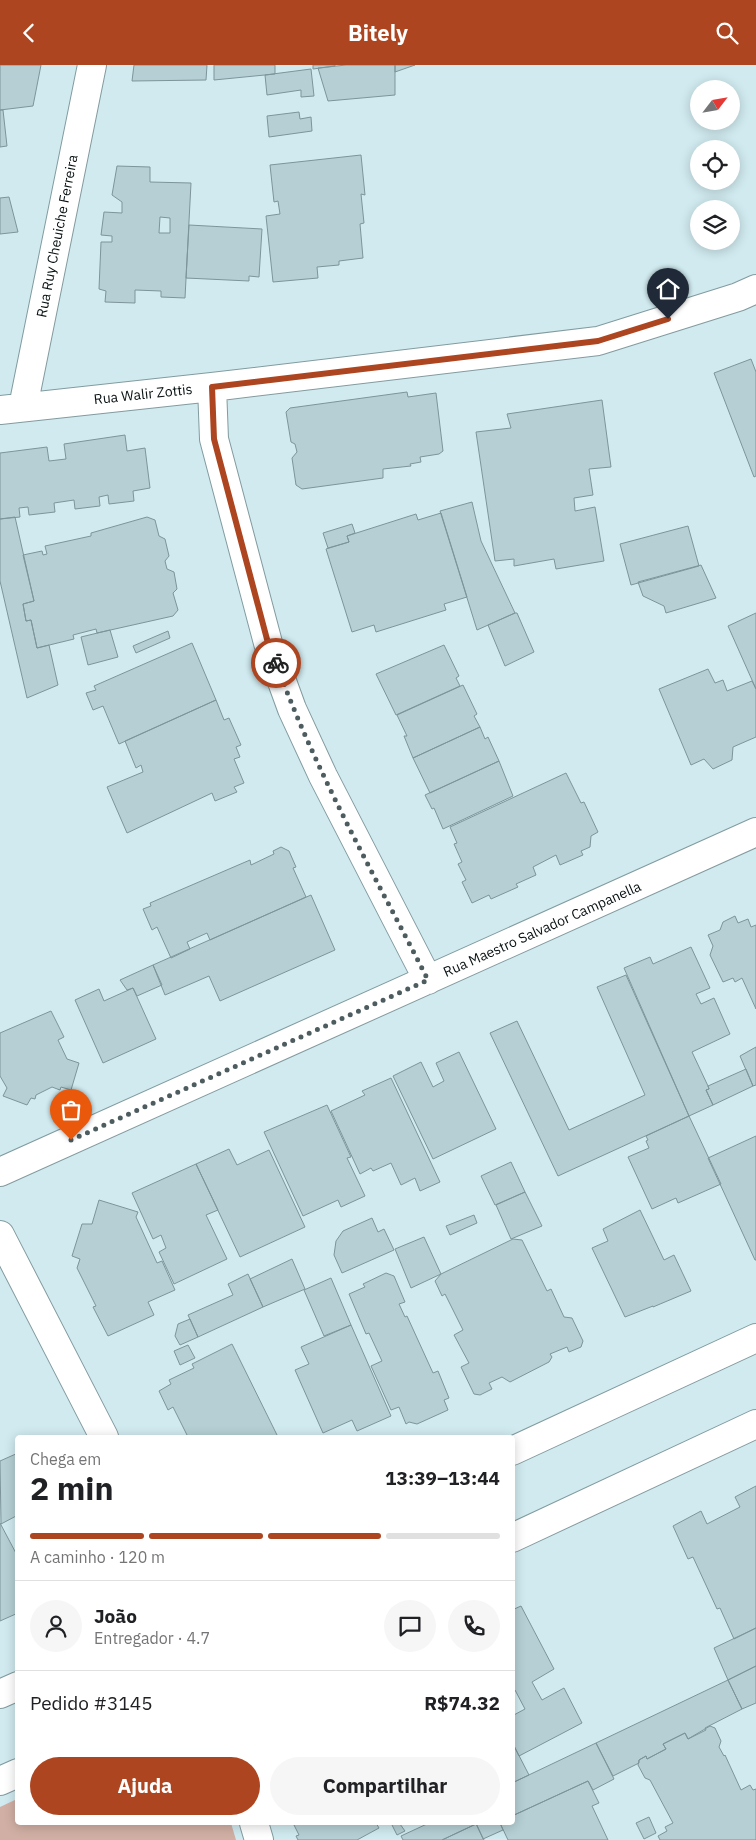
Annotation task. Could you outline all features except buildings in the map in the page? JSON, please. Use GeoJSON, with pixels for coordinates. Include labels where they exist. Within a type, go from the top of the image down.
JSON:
{"type":"FeatureCollection","features":[{"type":"Feature","properties":{"kind":"street","name":"Rua Ruy Cheuiche Ferreira"},"geometry":{"type":"LineString","coordinates":[[11,408],[92,65]]}},
{"type":"Feature","properties":{"kind":"street","name":"Rua Walir Zottis"},"geometry":{"type":"LineString","coordinates":[[11,408],[212,387],[598,341],[738,297],[756,289]]}},
{"type":"Feature","properties":{"kind":"street"},"geometry":{"type":"LineString","coordinates":[[212,387],[214,439],[268,643],[292,709],[323,777],[428,980]]}},
{"type":"Feature","properties":{"kind":"street","name":"Rua Maestro Salvador Campanella"},"geometry":{"type":"LineString","coordinates":[[0,1172],[756,833]]}},
{"type":"Feature","properties":{"kind":"street"},"geometry":{"type":"LineString","coordinates":[[0,1235],[103,1435]]}},
{"type":"Feature","properties":{"kind":"street"},"geometry":{"type":"LineString","coordinates":[[515,1450],[756,1338]]}},
{"type":"Feature","properties":{"kind":"street"},"geometry":{"type":"LineString","coordinates":[[515,1537],[756,1424]]}},
{"type":"Feature","properties":{"kind":"street"},"geometry":{"type":"LineString","coordinates":[[0,1694],[15,1687]]}},
{"type":"Feature","properties":{"kind":"street"},"geometry":{"type":"LineString","coordinates":[[0,1781],[15,1774]]}},
{"type":"Feature","properties":{"kind":"street"},"geometry":{"type":"LineString","coordinates":[[255,1825],[259,1840]]}},
{"type":"Feature","properties":{"kind":"shaded area"},"geometry":{"type":"Polygon","coordinates":[[[15,1800],[15,1825],[232,1825],[236,1840],[0,1840],[0,1807],[15,1800]]]}},
{"type":"Feature","properties":{"kind":"way so far"},"geometry":{"type":"LineString","coordinates":[[71,1140],[428,980],[323,777],[292,709],[276,663]]}},
{"type":"Feature","properties":{"kind":"route"},"geometry":{"type":"LineString","coordinates":[[276,663],[268,643],[214,439],[212,387],[598,341],[668,319]]}}]}
